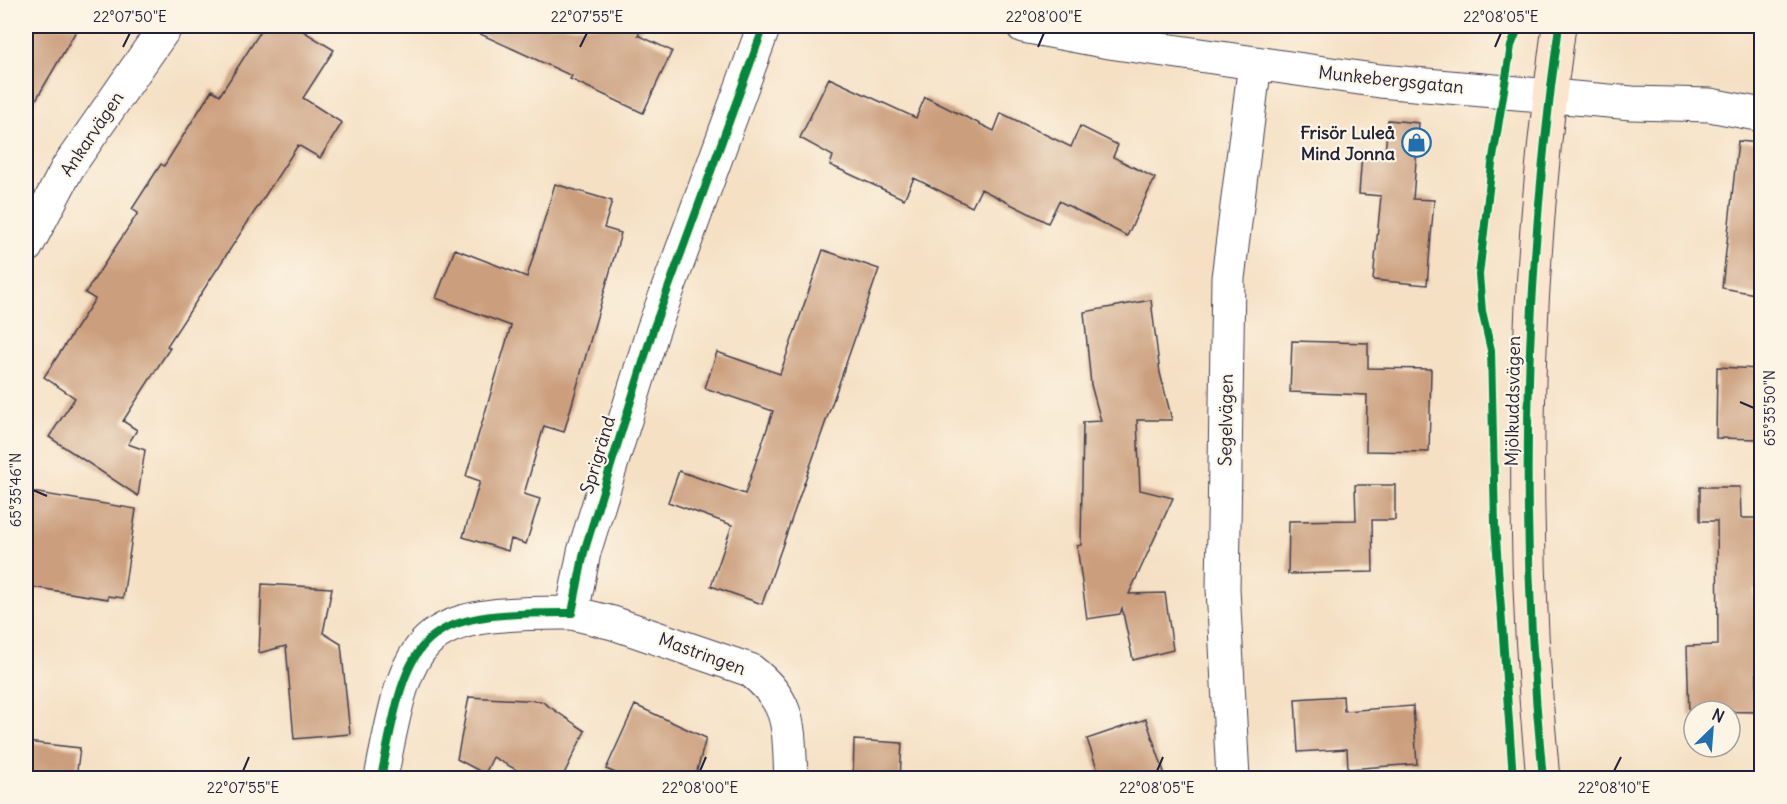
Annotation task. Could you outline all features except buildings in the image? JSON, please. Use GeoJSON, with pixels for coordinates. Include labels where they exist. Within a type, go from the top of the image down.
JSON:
{"type":"FeatureCollection","features":[{"type":"Feature","properties":{"kind":"street","name":"Ankarvägen"},"geometry":{"type":"LineString","coordinates":[[26,247],[68,167],[166,26]]}},
{"type":"Feature","properties":{"kind":"street","name":"Sprigränd"},"geometry":{"type":"LineString","coordinates":[[572,613],[584,552],[653,330],[764,26]]}},
{"type":"Feature","properties":{"kind":"street","name":"Munkebergsgatan"},"geometry":{"type":"LineString","coordinates":[[1023,26],[1109,42],[1380,81],[1632,103],[1710,105],[1761,115]]}},
{"type":"Feature","properties":{"kind":"street","name":"Mjölkuddsvägen"},"geometry":{"type":"LineString","coordinates":[[1543,778],[1533,684],[1527,489],[1529,342],[1549,95],[1559,26]]}},
{"type":"Feature","properties":{"kind":"street","name":"Segelvägen"},"geometry":{"type":"LineString","coordinates":[[1233,778],[1223,589],[1228,278],[1255,63]]}},
{"type":"Feature","properties":{"kind":"street"},"geometry":{"type":"LineString","coordinates":[[381,778],[396,700],[403,679],[416,652],[428,639],[447,625],[480,616],[572,613]]}},
{"type":"Feature","properties":{"kind":"street","name":"Mastringen"},"geometry":{"type":"LineString","coordinates":[[572,613],[613,623],[750,670],[766,682],[788,719],[791,778]]}},
{"type":"Feature","properties":{"kind":"cycle path"},"geometry":{"type":"LineString","coordinates":[[381,778],[401,690],[413,661],[428,640],[450,626],[480,618],[520,614],[572,613],[584,552],[653,330],[764,26]]}},
{"type":"Feature","properties":{"kind":"cycle path"},"geometry":{"type":"LineString","coordinates":[[1513,778],[1495,524],[1491,350],[1482,311],[1479,275],[1492,164],[1511,46],[1519,26]]}},
{"type":"Feature","properties":{"kind":"cycle path"},"geometry":{"type":"LineString","coordinates":[[1543,778],[1530,590],[1528,402],[1538,213],[1559,26]]}},
{"type":"Feature","properties":{"kind":"place","name":"Frisör Luleå Mind Jonna"},"geometry":{"type":"Point","coordinates":[1416,143]}}]}
